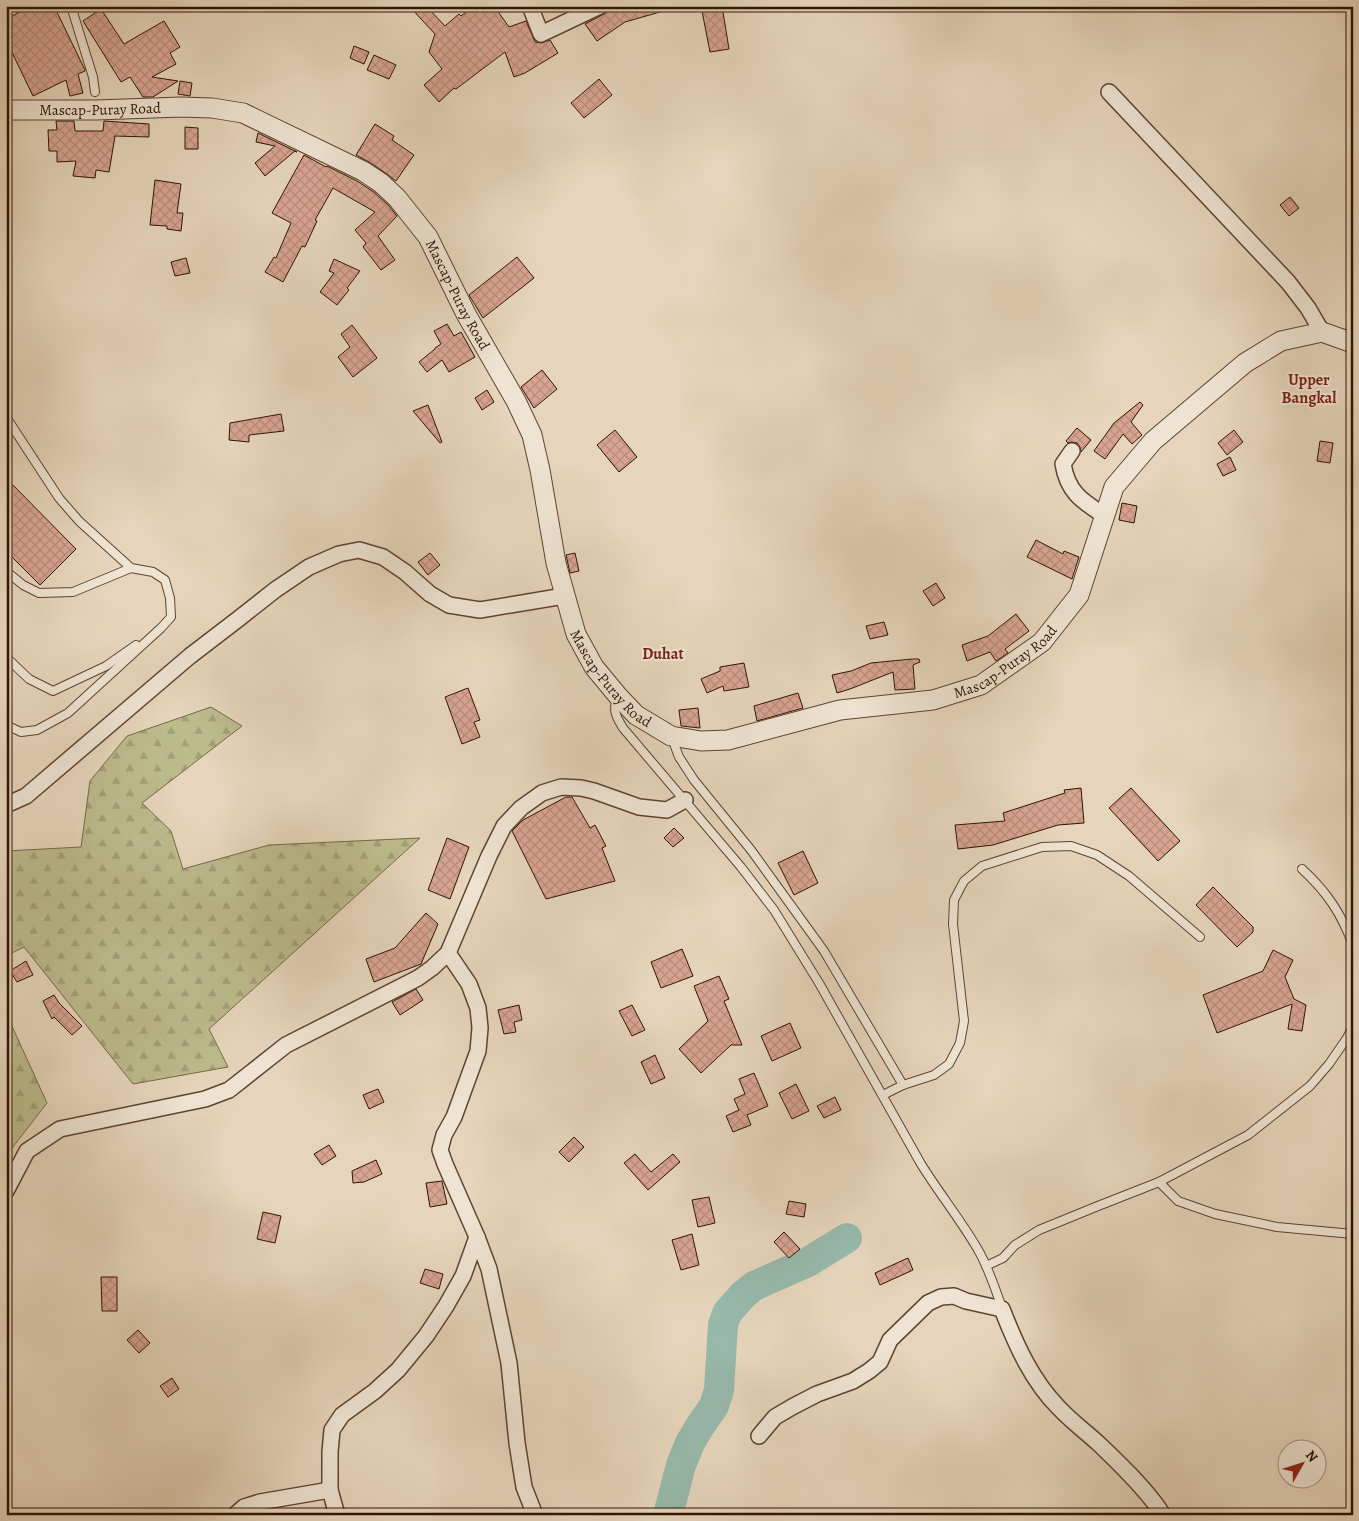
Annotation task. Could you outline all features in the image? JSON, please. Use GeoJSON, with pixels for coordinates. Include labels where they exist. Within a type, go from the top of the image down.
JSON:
{"type":"FeatureCollection","features":[{"type":"Feature","properties":{"kind":"street"},"geometry":{"type":"LineString","coordinates":[[530,6],[541,34],[600,6]]}},
{"type":"Feature","properties":{"kind":"street"},"geometry":{"type":"LineString","coordinates":[[1109,92],[1288,282],[1308,308],[1322,332],[1353,343]]}},
{"type":"Feature","properties":{"kind":"street","name":"Mascap-Puray Road"},"geometry":{"type":"LineString","coordinates":[[6,110],[96,102],[212,108],[243,113],[363,171],[381,183],[397,198],[428,236],[466,314],[516,401],[532,435],[542,479],[556,563],[576,634],[594,666],[618,696],[636,715],[671,736],[701,740],[728,740],[840,710],[933,700],[980,685],[1042,642],[1079,596],[1114,487],[1153,441],[1252,359],[1281,341],[1322,332]]}},
{"type":"Feature","properties":{"kind":"street"},"geometry":{"type":"LineString","coordinates":[[1072,451],[1064,464],[1069,485],[1087,504],[1105,516]]}},
{"type":"Feature","properties":{"kind":"street"},"geometry":{"type":"LineString","coordinates":[[6,805],[26,796],[190,656],[275,590],[309,567],[339,554],[359,550],[383,557],[405,572],[430,594],[449,605],[480,610],[564,596]]}},
{"type":"Feature","properties":{"kind":"street"},"geometry":{"type":"LineString","coordinates":[[6,1191],[27,1151],[60,1129],[205,1099],[228,1090],[286,1045],[418,978],[432,968],[448,953],[489,856],[504,826],[521,808],[542,793],[561,787],[581,788],[594,790],[639,807],[661,810],[667,810],[685,800]]}},
{"type":"Feature","properties":{"kind":"street"},"geometry":{"type":"LineString","coordinates":[[448,953],[469,984],[478,1008],[480,1028],[478,1051],[454,1117],[444,1135],[440,1150],[489,1269],[509,1363],[517,1443],[524,1487],[535,1515]]}},
{"type":"Feature","properties":{"kind":"street"},"geometry":{"type":"LineString","coordinates":[[337,1515],[330,1490],[332,1430],[342,1415],[375,1391],[398,1370],[426,1336],[463,1276],[477,1237]]}},
{"type":"Feature","properties":{"kind":"street"},"geometry":{"type":"LineString","coordinates":[[759,1436],[775,1417],[792,1406],[853,1380],[869,1371],[880,1362],[890,1340],[928,1302],[941,1297],[954,1296],[1002,1310],[1010,1331],[1035,1379],[1058,1408],[1099,1444],[1164,1515]]}},
{"type":"Feature","properties":{"kind":"street"},"geometry":{"type":"LineString","coordinates":[[235,1515],[244,1508],[260,1502],[330,1490]]}},
{"type":"Feature","properties":{"kind":"lane"},"geometry":{"type":"LineString","coordinates":[[71,6],[93,77],[96,102]]}},
{"type":"Feature","properties":{"kind":"lane"},"geometry":{"type":"LineString","coordinates":[[6,417],[58,498],[79,521],[131,568],[153,572],[165,580],[170,598],[171,617],[68,713],[37,730],[21,732],[6,725]]}},
{"type":"Feature","properties":{"kind":"lane"},"geometry":{"type":"LineString","coordinates":[[6,571],[22,585],[39,593],[73,592],[131,568]]}},
{"type":"Feature","properties":{"kind":"lane"},"geometry":{"type":"LineString","coordinates":[[6,657],[29,679],[53,691],[106,666],[161,628]]}},
{"type":"Feature","properties":{"kind":"lane"},"geometry":{"type":"LineString","coordinates":[[618,696],[614,706],[616,715],[623,728],[741,867],[774,910],[819,982],[921,1164],[978,1249],[1002,1310]]}},
{"type":"Feature","properties":{"kind":"lane"},"geometry":{"type":"LineString","coordinates":[[671,736],[679,757],[694,780],[751,850],[824,951],[903,1085]]}},
{"type":"Feature","properties":{"kind":"lane"},"geometry":{"type":"LineString","coordinates":[[883,1095],[903,1085],[934,1075],[949,1064],[960,1043],[964,1021],[953,924],[954,900],[964,881],[982,866],[1042,847],[1071,846],[1097,854],[1129,876],[1200,937]]}},
{"type":"Feature","properties":{"kind":"lane"},"geometry":{"type":"LineString","coordinates":[[1302,869],[1330,898],[1340,915],[1353,945]]}},
{"type":"Feature","properties":{"kind":"lane"},"geometry":{"type":"LineString","coordinates":[[986,1266],[1002,1258],[1015,1245],[1039,1230],[1159,1182],[1248,1135],[1310,1086],[1329,1064],[1353,1027]]}},
{"type":"Feature","properties":{"kind":"lane"},"geometry":{"type":"LineString","coordinates":[[1159,1182],[1178,1201],[1215,1214],[1277,1227],[1353,1234]]}},
{"type":"Feature","properties":{"kind":"green space"},"geometry":{"type":"Polygon","coordinates":[[[211,707],[242,726],[142,803],[171,831],[183,869],[269,845],[420,838],[209,1029],[228,1067],[133,1084],[24,947],[6,956],[6,851],[81,847],[90,781],[127,736],[211,707]]]}},
{"type":"Feature","properties":{"kind":"green space"},"geometry":{"type":"Polygon","coordinates":[[[6,1013],[47,1103],[6,1156],[6,1013]]]}},
{"type":"Feature","properties":{"kind":"building"},"geometry":{"type":"Polygon","coordinates":[[[32,6],[54,6],[85,70],[78,74],[83,93],[70,96],[66,80],[33,96],[6,40],[6,19],[32,6]]]}},
{"type":"Feature","properties":{"kind":"building"},"geometry":{"type":"Polygon","coordinates":[[[411,6],[426,6],[445,26],[459,14],[461,16],[474,6],[494,6],[509,27],[526,21],[535,42],[541,43],[550,40],[558,53],[525,73],[514,77],[505,52],[456,89],[454,88],[439,102],[424,85],[442,69],[429,52],[435,34],[411,6]]]}},
{"type":"Feature","properties":{"kind":"building"},"geometry":{"type":"Polygon","coordinates":[[[609,6],[666,6],[667,10],[625,22],[597,41],[585,24],[608,11],[609,6]]]}},
{"type":"Feature","properties":{"kind":"building"},"geometry":{"type":"Polygon","coordinates":[[[701,6],[722,6],[729,49],[710,52],[701,6]]]}},
{"type":"Feature","properties":{"kind":"building"},"geometry":{"type":"Polygon","coordinates":[[[101,9],[124,44],[164,21],[180,47],[170,53],[176,64],[152,77],[178,81],[153,97],[143,97],[130,77],[121,82],[83,21],[101,9]]]}},
{"type":"Feature","properties":{"kind":"building"},"geometry":{"type":"Polygon","coordinates":[[[354,46],[369,52],[364,64],[350,58],[354,46]]]}},
{"type":"Feature","properties":{"kind":"building"},"geometry":{"type":"Polygon","coordinates":[[[374,55],[396,65],[389,79],[367,70],[374,55]]]}},
{"type":"Feature","properties":{"kind":"building"},"geometry":{"type":"Polygon","coordinates":[[[599,79],[612,95],[584,118],[571,103],[599,79]]]}},
{"type":"Feature","properties":{"kind":"building"},"geometry":{"type":"Polygon","coordinates":[[[180,81],[192,83],[190,96],[178,94],[180,81]]]}},
{"type":"Feature","properties":{"kind":"building"},"geometry":{"type":"Polygon","coordinates":[[[56,121],[74,121],[75,131],[103,131],[104,121],[149,124],[149,137],[115,136],[109,172],[96,170],[95,178],[73,176],[76,161],[57,162],[57,151],[49,151],[48,130],[57,130],[56,121]]]}},
{"type":"Feature","properties":{"kind":"building"},"geometry":{"type":"Polygon","coordinates":[[[375,124],[394,136],[392,140],[414,155],[396,181],[356,155],[375,124]]]}},
{"type":"Feature","properties":{"kind":"building"},"geometry":{"type":"Polygon","coordinates":[[[185,127],[198,128],[198,149],[185,149],[185,127]]]}},
{"type":"Feature","properties":{"kind":"building"},"geometry":{"type":"Polygon","coordinates":[[[258,133],[295,151],[265,176],[255,163],[275,146],[256,142],[258,133]]]}},
{"type":"Feature","properties":{"kind":"building"},"geometry":{"type":"Polygon","coordinates":[[[304,155],[357,181],[374,192],[389,206],[397,216],[378,236],[395,260],[381,270],[363,247],[366,243],[355,230],[375,212],[333,188],[315,220],[317,221],[305,247],[302,246],[283,282],[265,272],[274,257],[276,258],[291,223],[272,213],[304,155]]]}},
{"type":"Feature","properties":{"kind":"building"},"geometry":{"type":"Polygon","coordinates":[[[155,180],[181,184],[177,213],[183,213],[181,231],[167,229],[167,226],[150,225],[155,180]]]}},
{"type":"Feature","properties":{"kind":"building"},"geometry":{"type":"Polygon","coordinates":[[[1290,197],[1299,208],[1289,216],[1280,205],[1290,197]]]}},
{"type":"Feature","properties":{"kind":"building"},"geometry":{"type":"Polygon","coordinates":[[[517,257],[534,278],[483,318],[469,295],[517,257]]]}},
{"type":"Feature","properties":{"kind":"building"},"geometry":{"type":"Polygon","coordinates":[[[186,258],[190,273],[175,276],[171,262],[186,258]]]}},
{"type":"Feature","properties":{"kind":"building"},"geometry":{"type":"Polygon","coordinates":[[[334,259],[360,271],[347,288],[349,290],[337,305],[320,292],[334,273],[329,271],[334,259]]]}},
{"type":"Feature","properties":{"kind":"building"},"geometry":{"type":"Polygon","coordinates":[[[447,324],[454,336],[461,332],[475,357],[449,372],[442,360],[427,372],[419,362],[441,344],[434,331],[447,324]]]}},
{"type":"Feature","properties":{"kind":"building"},"geometry":{"type":"Polygon","coordinates":[[[352,325],[377,358],[353,377],[338,357],[350,347],[341,334],[352,325]]]}},
{"type":"Feature","properties":{"kind":"building"},"geometry":{"type":"Polygon","coordinates":[[[542,370],[557,389],[534,408],[521,387],[542,370]]]}},
{"type":"Feature","properties":{"kind":"building"},"geometry":{"type":"Polygon","coordinates":[[[487,390],[494,402],[482,410],[475,398],[487,390]]]}},
{"type":"Feature","properties":{"kind":"building"},"geometry":{"type":"Polygon","coordinates":[[[1140,402],[1143,405],[1131,422],[1142,435],[1132,444],[1123,434],[1105,459],[1094,451],[1114,423],[1140,402]]]}},
{"type":"Feature","properties":{"kind":"building"},"geometry":{"type":"Polygon","coordinates":[[[428,405],[442,442],[440,443],[413,411],[428,405]]]}},
{"type":"Feature","properties":{"kind":"building"},"geometry":{"type":"Polygon","coordinates":[[[281,414],[284,431],[249,435],[249,442],[229,440],[230,423],[281,414]]]}},
{"type":"Feature","properties":{"kind":"building"},"geometry":{"type":"Polygon","coordinates":[[[1077,428],[1091,440],[1081,452],[1077,443],[1068,443],[1066,441],[1077,428]]]}},
{"type":"Feature","properties":{"kind":"building"},"geometry":{"type":"Polygon","coordinates":[[[615,430],[637,457],[619,472],[597,445],[615,430]]]}},
{"type":"Feature","properties":{"kind":"building"},"geometry":{"type":"Polygon","coordinates":[[[1234,430],[1243,442],[1227,455],[1218,443],[1234,430]]]}},
{"type":"Feature","properties":{"kind":"building"},"geometry":{"type":"Polygon","coordinates":[[[1320,441],[1333,443],[1330,463],[1317,461],[1320,441]]]}},
{"type":"Feature","properties":{"kind":"building"},"geometry":{"type":"Polygon","coordinates":[[[1230,457],[1236,470],[1223,476],[1217,464],[1230,457]]]}},
{"type":"Feature","properties":{"kind":"building"},"geometry":{"type":"Polygon","coordinates":[[[6,478],[76,549],[40,585],[6,551],[6,478]]]}},
{"type":"Feature","properties":{"kind":"building"},"geometry":{"type":"Polygon","coordinates":[[[1122,503],[1137,506],[1134,523],[1119,520],[1122,503]]]}},
{"type":"Feature","properties":{"kind":"building"},"geometry":{"type":"Polygon","coordinates":[[[1036,540],[1063,554],[1064,551],[1079,557],[1072,579],[1027,557],[1036,540]]]}},
{"type":"Feature","properties":{"kind":"building"},"geometry":{"type":"Polygon","coordinates":[[[430,553],[440,565],[428,575],[418,562],[430,553]]]}},
{"type":"Feature","properties":{"kind":"building"},"geometry":{"type":"Polygon","coordinates":[[[575,553],[579,571],[570,573],[566,555],[575,553]]]}},
{"type":"Feature","properties":{"kind":"building"},"geometry":{"type":"Polygon","coordinates":[[[936,583],[945,598],[933,606],[923,591],[936,583]]]}},
{"type":"Feature","properties":{"kind":"building"},"geometry":{"type":"Polygon","coordinates":[[[1016,614],[1029,631],[1005,649],[1008,653],[996,661],[990,652],[967,661],[962,645],[988,636],[1016,614]]]}},
{"type":"Feature","properties":{"kind":"building"},"geometry":{"type":"Polygon","coordinates":[[[884,622],[888,635],[870,639],[866,626],[884,622]]]}},
{"type":"Feature","properties":{"kind":"building"},"geometry":{"type":"Polygon","coordinates":[[[919,659],[920,662],[913,665],[915,689],[895,690],[893,672],[837,693],[832,675],[851,671],[871,663],[919,659]]]}},
{"type":"Feature","properties":{"kind":"building"},"geometry":{"type":"Polygon","coordinates":[[[744,663],[749,687],[724,691],[723,686],[707,693],[701,679],[720,671],[720,667],[744,663]]]}},
{"type":"Feature","properties":{"kind":"building"},"geometry":{"type":"Polygon","coordinates":[[[468,688],[480,720],[474,722],[480,737],[462,744],[445,697],[468,688]]]}},
{"type":"Feature","properties":{"kind":"building"},"geometry":{"type":"Polygon","coordinates":[[[798,693],[803,708],[757,721],[754,706],[798,693]]]}},
{"type":"Feature","properties":{"kind":"building"},"geometry":{"type":"Polygon","coordinates":[[[698,708],[700,728],[681,726],[679,710],[698,708]]]}},
{"type":"Feature","properties":{"kind":"building"},"geometry":{"type":"Polygon","coordinates":[[[1081,788],[1084,823],[1058,825],[993,845],[958,849],[955,825],[1005,821],[1003,813],[1065,793],[1064,790],[1081,788]]]}},
{"type":"Feature","properties":{"kind":"building"},"geometry":{"type":"Polygon","coordinates":[[[1131,788],[1180,841],[1158,861],[1109,808],[1131,788]]]}},
{"type":"Feature","properties":{"kind":"building"},"geometry":{"type":"Polygon","coordinates":[[[566,797],[572,797],[590,828],[595,825],[606,846],[602,848],[615,881],[546,899],[512,831],[523,820],[566,797]]]}},
{"type":"Feature","properties":{"kind":"building"},"geometry":{"type":"Polygon","coordinates":[[[674,828],[684,838],[673,847],[664,838],[674,828]]]}},
{"type":"Feature","properties":{"kind":"building"},"geometry":{"type":"Polygon","coordinates":[[[447,838],[469,847],[450,899],[428,890],[447,838]]]}},
{"type":"Feature","properties":{"kind":"building"},"geometry":{"type":"Polygon","coordinates":[[[803,851],[818,883],[794,895],[778,863],[803,851]]]}},
{"type":"Feature","properties":{"kind":"building"},"geometry":{"type":"Polygon","coordinates":[[[1213,887],[1253,927],[1253,932],[1237,947],[1196,905],[1213,887]]]}},
{"type":"Feature","properties":{"kind":"building"},"geometry":{"type":"Polygon","coordinates":[[[426,913],[438,924],[421,964],[374,982],[366,959],[395,948],[426,913]]]}},
{"type":"Feature","properties":{"kind":"building"},"geometry":{"type":"Polygon","coordinates":[[[682,949],[693,976],[661,988],[651,962],[682,949]]]}},
{"type":"Feature","properties":{"kind":"building"},"geometry":{"type":"Polygon","coordinates":[[[1273,950],[1293,960],[1285,977],[1294,999],[1306,1005],[1302,1031],[1288,1029],[1292,1004],[1217,1033],[1203,995],[1263,971],[1273,950]]]}},
{"type":"Feature","properties":{"kind":"building"},"geometry":{"type":"Polygon","coordinates":[[[26,961],[33,975],[17,982],[10,971],[26,961]]]}},
{"type":"Feature","properties":{"kind":"building"},"geometry":{"type":"Polygon","coordinates":[[[719,976],[729,999],[724,1001],[742,1045],[731,1045],[701,1073],[679,1049],[708,1021],[694,986],[719,976]]]}},
{"type":"Feature","properties":{"kind":"building"},"geometry":{"type":"Polygon","coordinates":[[[416,989],[423,1000],[400,1015],[392,1002],[416,989]]]}},
{"type":"Feature","properties":{"kind":"building"},"geometry":{"type":"Polygon","coordinates":[[[54,995],[59,1003],[82,1026],[72,1035],[54,1017],[52,1019],[43,1001],[54,995]]]}},
{"type":"Feature","properties":{"kind":"building"},"geometry":{"type":"Polygon","coordinates":[[[519,1005],[522,1020],[514,1022],[516,1032],[504,1034],[498,1010],[519,1005]]]}},
{"type":"Feature","properties":{"kind":"building"},"geometry":{"type":"Polygon","coordinates":[[[632,1005],[645,1030],[632,1036],[619,1011],[632,1005]]]}},
{"type":"Feature","properties":{"kind":"building"},"geometry":{"type":"Polygon","coordinates":[[[790,1023],[801,1048],[772,1061],[761,1036],[790,1023]]]}},
{"type":"Feature","properties":{"kind":"building"},"geometry":{"type":"Polygon","coordinates":[[[655,1055],[665,1078],[651,1084],[641,1062],[655,1055]]]}},
{"type":"Feature","properties":{"kind":"building"},"geometry":{"type":"Polygon","coordinates":[[[754,1073],[768,1106],[747,1115],[751,1125],[733,1132],[726,1116],[739,1110],[734,1099],[745,1094],[739,1079],[754,1073]]]}},
{"type":"Feature","properties":{"kind":"building"},"geometry":{"type":"Polygon","coordinates":[[[796,1084],[809,1111],[792,1119],[779,1093],[796,1084]]]}},
{"type":"Feature","properties":{"kind":"building"},"geometry":{"type":"Polygon","coordinates":[[[378,1089],[384,1102],[369,1109],[363,1095],[378,1089]]]}},
{"type":"Feature","properties":{"kind":"building"},"geometry":{"type":"Polygon","coordinates":[[[835,1097],[841,1110],[824,1118],[817,1106],[835,1097]]]}},
{"type":"Feature","properties":{"kind":"building"},"geometry":{"type":"Polygon","coordinates":[[[574,1137],[584,1147],[569,1162],[559,1152],[574,1137]]]}},
{"type":"Feature","properties":{"kind":"building"},"geometry":{"type":"Polygon","coordinates":[[[329,1145],[336,1156],[322,1165],[314,1154],[329,1145]]]}},
{"type":"Feature","properties":{"kind":"building"},"geometry":{"type":"Polygon","coordinates":[[[635,1154],[651,1172],[673,1154],[680,1162],[648,1190],[624,1163],[635,1154]]]}},
{"type":"Feature","properties":{"kind":"building"},"geometry":{"type":"Polygon","coordinates":[[[376,1160],[382,1174],[364,1182],[353,1183],[352,1171],[376,1160]]]}},
{"type":"Feature","properties":{"kind":"building"},"geometry":{"type":"Polygon","coordinates":[[[442,1181],[447,1204],[430,1207],[426,1183],[442,1181]]]}},
{"type":"Feature","properties":{"kind":"building"},"geometry":{"type":"Polygon","coordinates":[[[709,1197],[715,1223],[698,1227],[692,1200],[709,1197]]]}},
{"type":"Feature","properties":{"kind":"building"},"geometry":{"type":"Polygon","coordinates":[[[789,1201],[806,1204],[804,1217],[786,1214],[789,1201]]]}},
{"type":"Feature","properties":{"kind":"building"},"geometry":{"type":"Polygon","coordinates":[[[263,1212],[281,1216],[275,1243],[257,1239],[263,1212]]]}},
{"type":"Feature","properties":{"kind":"building"},"geometry":{"type":"Polygon","coordinates":[[[784,1232],[800,1249],[789,1258],[774,1242],[784,1232]]]}},
{"type":"Feature","properties":{"kind":"building"},"geometry":{"type":"Polygon","coordinates":[[[692,1234],[699,1265],[681,1270],[672,1240],[692,1234]]]}},
{"type":"Feature","properties":{"kind":"building"},"geometry":{"type":"Polygon","coordinates":[[[908,1258],[913,1270],[880,1285],[875,1273],[908,1258]]]}},
{"type":"Feature","properties":{"kind":"building"},"geometry":{"type":"Polygon","coordinates":[[[425,1269],[443,1274],[439,1289],[420,1283],[425,1269]]]}},
{"type":"Feature","properties":{"kind":"building"},"geometry":{"type":"Polygon","coordinates":[[[101,1277],[117,1277],[117,1311],[102,1311],[101,1277]]]}},
{"type":"Feature","properties":{"kind":"building"},"geometry":{"type":"Polygon","coordinates":[[[138,1330],[150,1343],[139,1353],[127,1340],[138,1330]]]}},
{"type":"Feature","properties":{"kind":"building"},"geometry":{"type":"Polygon","coordinates":[[[172,1378],[179,1389],[168,1397],[160,1386],[172,1378]]]}},
{"type":"Feature","properties":{"kind":"waterway"},"geometry":{"type":"LineString","coordinates":[[668,1515],[681,1465],[690,1443],[714,1406],[719,1390],[723,1325],[727,1313],[754,1286],[808,1262],[847,1238]]}},
{"type":"Feature","properties":{"kind":"district","name":"Upper Bangkal"},"geometry":{"type":"Point","coordinates":[1309,389]}},
{"type":"Feature","properties":{"kind":"district","name":"Duhat"},"geometry":{"type":"Point","coordinates":[663,654]}}]}
